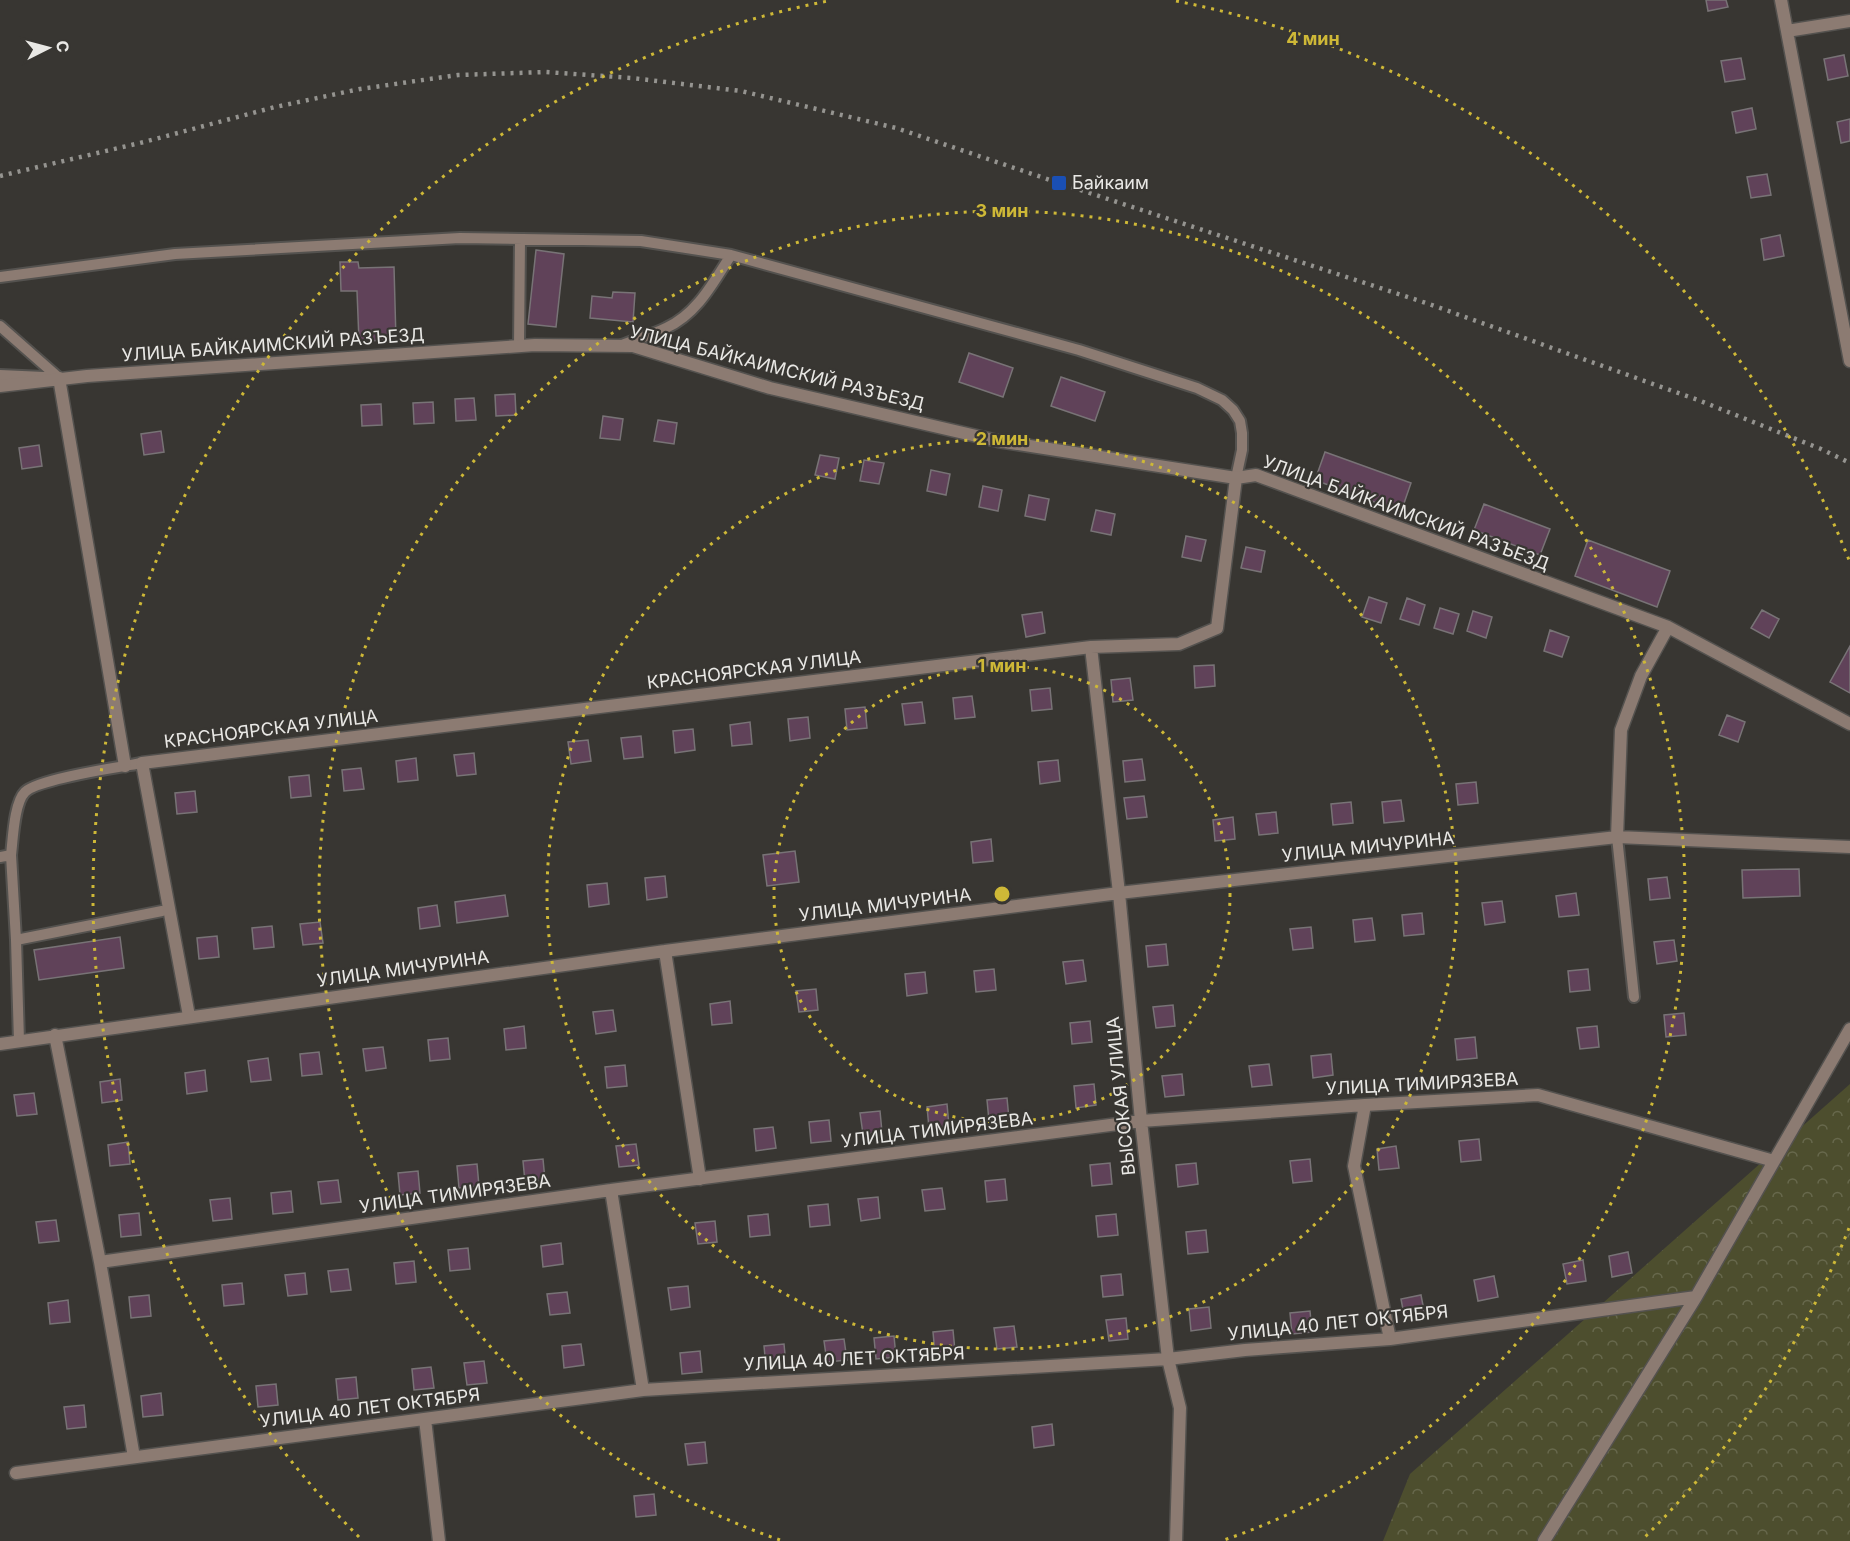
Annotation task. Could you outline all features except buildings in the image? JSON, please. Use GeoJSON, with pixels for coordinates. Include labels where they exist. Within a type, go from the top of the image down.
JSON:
{"type":"FeatureCollection","features":[{"type":"Feature","properties":{"kind":"street"},"geometry":{"type":"LineString","coordinates":[[1781,0],[1850,361]]}},
{"type":"Feature","properties":{"kind":"street"},"geometry":{"type":"LineString","coordinates":[[1787,31],[1850,21]]}},
{"type":"Feature","properties":{"kind":"street","name":"УЛИЦА БАЙКАИМСКИЙ РАЗЪЕЗД"},"geometry":{"type":"LineString","coordinates":[[0,386],[59,378],[519,346],[633,346],[770,388],[998,441],[1236,478],[1256,475],[1668,627],[1850,724]]}},
{"type":"Feature","properties":{"kind":"street"},"geometry":{"type":"LineString","coordinates":[[59,378],[125,766]]}},
{"type":"Feature","properties":{"kind":"street","name":"КРАСНОЯРСКАЯ УЛИЦА"},"geometry":{"type":"LineString","coordinates":[[142,763],[1091,647],[1179,644],[1217,628],[1236,478]]}},
{"type":"Feature","properties":{"kind":"street"},"geometry":{"type":"LineString","coordinates":[[1617,837],[1621,729],[1641,676],[1668,627]]}},
{"type":"Feature","properties":{"kind":"street","name":"ВЫСОКАЯ УЛИЦА"},"geometry":{"type":"LineString","coordinates":[[1091,647],[1168,1359],[1180,1408],[1176,1541]]}},
{"type":"Feature","properties":{"kind":"street"},"geometry":{"type":"LineString","coordinates":[[142,763],[189,1016]]}},
{"type":"Feature","properties":{"kind":"street","name":"УЛИЦА МИЧУРИНА"},"geometry":{"type":"LineString","coordinates":[[0,1044],[665,951],[1119,893],[1617,837],[1850,847]]}},
{"type":"Feature","properties":{"kind":"street"},"geometry":{"type":"LineString","coordinates":[[665,951],[700,1179]]}},
{"type":"Feature","properties":{"kind":"street"},"geometry":{"type":"LineString","coordinates":[[1544,1541],[1696,1297],[1850,1029]]}},
{"type":"Feature","properties":{"kind":"street"},"geometry":{"type":"LineString","coordinates":[[55,1035],[100,1262],[134,1457]]}},
{"type":"Feature","properties":{"kind":"street","name":"УЛИЦА ТИМИРЯЗЕВА"},"geometry":{"type":"LineString","coordinates":[[100,1262],[611,1190],[1141,1121],[1365,1105],[1538,1095],[1774,1161]]}},
{"type":"Feature","properties":{"kind":"street"},"geometry":{"type":"LineString","coordinates":[[1365,1105],[1354,1166],[1390,1339]]}},
{"type":"Feature","properties":{"kind":"street"},"geometry":{"type":"LineString","coordinates":[[611,1190],[643,1390]]}},
{"type":"Feature","properties":{"kind":"street","name":"УЛИЦА 40 ЛЕТ ОКТЯБРЯ"},"geometry":{"type":"LineString","coordinates":[[16,1473],[643,1390],[1168,1359],[1245,1350],[1390,1339],[1696,1297]]}},
{"type":"Feature","properties":{"kind":"street"},"geometry":{"type":"LineString","coordinates":[[425,1419],[439,1541]]}},
{"type":"Feature","properties":{"kind":"lane"},"geometry":{"type":"LineString","coordinates":[[0,277],[175,254],[460,238],[641,240],[731,255],[1079,350],[1197,388],[1222,400],[1233,410],[1240,421],[1242,450],[1236,478]]}},
{"type":"Feature","properties":{"kind":"lane"},"geometry":{"type":"LineString","coordinates":[[519,346],[520,239]]}},
{"type":"Feature","properties":{"kind":"lane"},"geometry":{"type":"LineString","coordinates":[[617,346],[666,328],[685,317],[705,297],[731,255]]}},
{"type":"Feature","properties":{"kind":"lane"},"geometry":{"type":"LineString","coordinates":[[0,326],[59,378]]}},
{"type":"Feature","properties":{"kind":"lane"},"geometry":{"type":"LineString","coordinates":[[0,375],[59,378]]}},
{"type":"Feature","properties":{"kind":"lane"},"geometry":{"type":"LineString","coordinates":[[19,1041],[11,855],[14,817],[24,792],[43,783],[142,763]]}},
{"type":"Feature","properties":{"kind":"lane"},"geometry":{"type":"LineString","coordinates":[[1617,837],[1634,997]]}},
{"type":"Feature","properties":{"kind":"lane"},"geometry":{"type":"LineString","coordinates":[[0,857],[11,855]]}},
{"type":"Feature","properties":{"kind":"lane"},"geometry":{"type":"LineString","coordinates":[[16,940],[162,911]]}},
{"type":"Feature","properties":{"kind":"green space"},"geometry":{"type":"Polygon","coordinates":[[[1850,1084],[1850,1541],[1383,1541],[1410,1474],[1850,1084]]]}},
{"type":"Feature","properties":{"kind":"railway"},"geometry":{"type":"LineString","coordinates":[[0,176],[144,142],[275,107],[360,89],[458,75],[546,72],[632,78],[741,91],[896,128],[1426,303],[1698,400],[1821,449],[1850,463]]}},
{"type":"Feature","properties":{"kind":"place","name":"Байкаим"},"geometry":{"type":"Point","coordinates":[1059,183]}}]}
